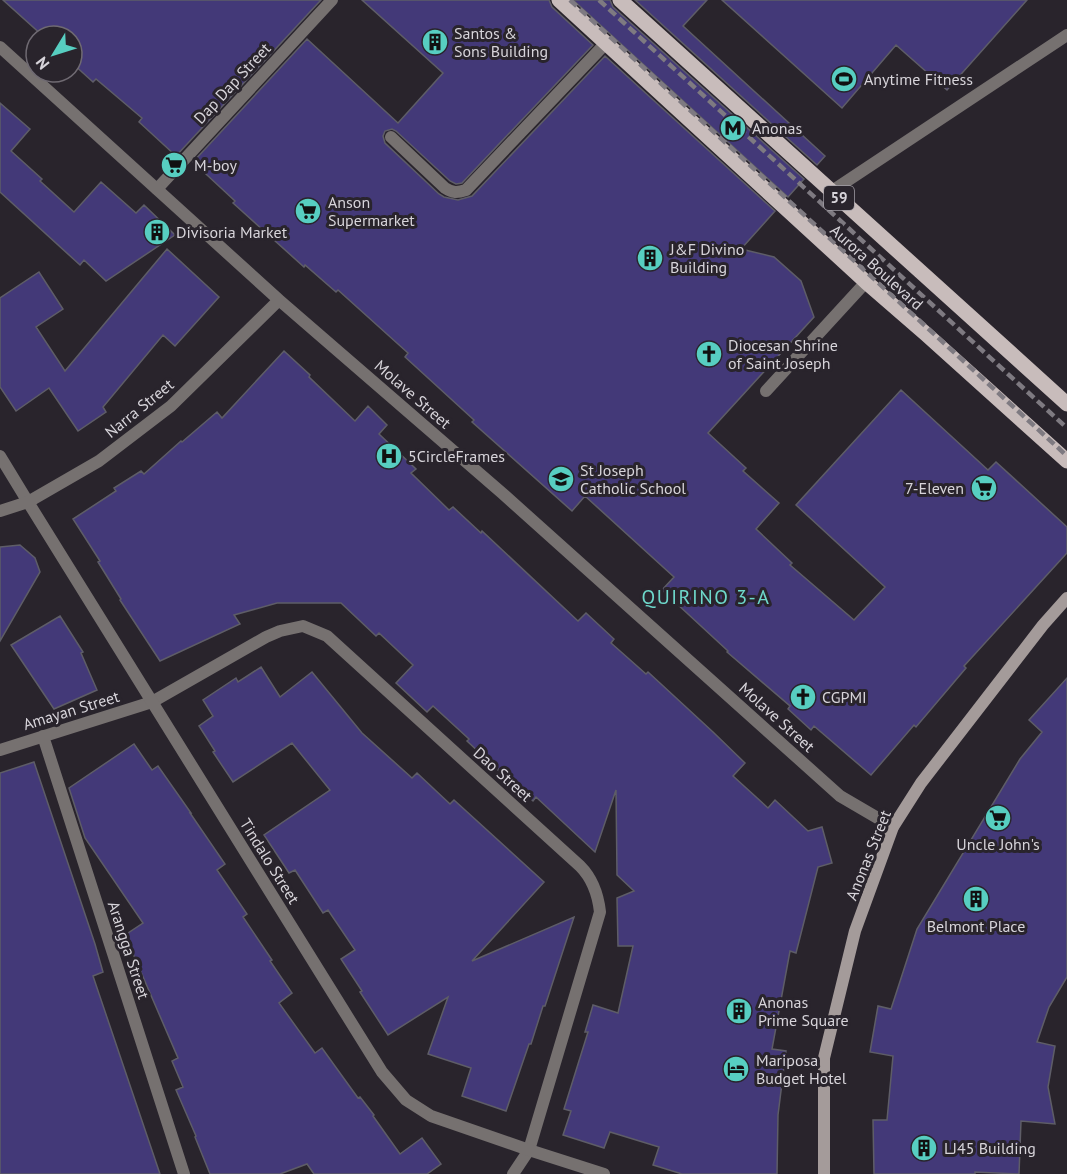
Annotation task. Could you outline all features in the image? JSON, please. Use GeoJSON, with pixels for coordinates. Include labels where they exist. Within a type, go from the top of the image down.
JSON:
{"type":"FeatureCollection","features":[{"type":"Feature","properties":{"kind":"main road","name":"Aurora Boulevard"},"geometry":{"type":"LineString","coordinates":[[559,0],[866,282],[1067,461]]}},
{"type":"Feature","properties":{"kind":"main road","name":"Aurora Boulevard"},"geometry":{"type":"LineString","coordinates":[[620,0],[1064,397]]}},
{"type":"Feature","properties":{"kind":"main road","name":"Anonas Street"},"geometry":{"type":"LineString","coordinates":[[824,1174],[824,1058],[855,931],[893,827],[933,766],[1043,625],[1067,598]]}},
{"type":"Feature","properties":{"kind":"street","name":"Dap Dap Street"},"geometry":{"type":"LineString","coordinates":[[157,189],[332,0]]}},
{"type":"Feature","properties":{"kind":"street"},"geometry":{"type":"LineString","coordinates":[[832,191],[1067,35]]}},
{"type":"Feature","properties":{"kind":"street"},"geometry":{"type":"LineString","coordinates":[[391,137],[445,188],[457,193],[466,190],[606,43]]}},
{"type":"Feature","properties":{"kind":"street","name":"Molave Street"},"geometry":{"type":"LineString","coordinates":[[0,46],[279,300],[502,493],[840,796],[893,827]]}},
{"type":"Feature","properties":{"kind":"street"},"geometry":{"type":"LineString","coordinates":[[766,391],[866,282]]}},
{"type":"Feature","properties":{"kind":"street","name":"Narra Street"},"geometry":{"type":"LineString","coordinates":[[0,511],[28,502],[99,461],[171,406],[279,300]]}},
{"type":"Feature","properties":{"kind":"street","name":"Tindalo Street"},"geometry":{"type":"LineString","coordinates":[[0,456],[382,1072],[406,1100],[431,1116],[604,1174]]}},
{"type":"Feature","properties":{"kind":"street","name":"Dao Street"},"geometry":{"type":"LineString","coordinates":[[152,702],[266,637],[303,627],[327,636],[588,874],[599,897],[600,912],[529,1150],[513,1174]]}},
{"type":"Feature","properties":{"kind":"street","name":"Amayan Street"},"geometry":{"type":"LineString","coordinates":[[0,750],[152,702]]}},
{"type":"Feature","properties":{"kind":"street","name":"Arangga Street"},"geometry":{"type":"LineString","coordinates":[[43,736],[184,1174]]}},
{"type":"Feature","properties":{"kind":"building"},"geometry":{"type":"Polygon","coordinates":[[[3,0],[321,0],[176,156],[139,122],[142,118],[96,79],[93,82],[84,74],[84,24],[30,24],[3,0]]]}},
{"type":"Feature","properties":{"kind":"building"},"geometry":{"type":"Polygon","coordinates":[[[362,0],[549,0],[552,7],[593,45],[462,183],[456,184],[450,181],[396,131],[392,129],[385,131],[383,136],[385,143],[444,197],[458,200],[472,196],[605,56],[775,211],[741,249],[774,257],[801,281],[814,317],[708,433],[746,468],[743,471],[779,503],[756,529],[792,563],[790,565],[854,620],[885,587],[796,505],[901,390],[988,470],[996,462],[1067,527],[1067,553],[964,666],[966,668],[916,727],[914,725],[871,775],[814,726],[811,730],[788,709],[790,706],[727,652],[662,590],[674,577],[585,496],[572,511],[472,422],[474,420],[405,357],[408,353],[338,290],[336,292],[305,265],[304,267],[233,203],[235,201],[193,162],[307,39],[398,123],[443,73],[362,0]]]}},
{"type":"Feature","properties":{"kind":"building"},"geometry":{"type":"Polygon","coordinates":[[[573,0],[610,0],[613,7],[804,179],[788,197],[573,0]]]}},
{"type":"Feature","properties":{"kind":"building"},"geometry":{"type":"Polygon","coordinates":[[[635,0],[707,0],[683,26],[825,156],[817,165],[635,0]]]}},
{"type":"Feature","properties":{"kind":"building"},"geometry":{"type":"Polygon","coordinates":[[[722,0],[1027,0],[947,90],[896,45],[842,108],[722,0]]]}},
{"type":"Feature","properties":{"kind":"building"},"geometry":{"type":"Polygon","coordinates":[[[0,103],[30,129],[11,151],[74,212],[101,182],[136,213],[144,205],[175,235],[106,281],[84,260],[80,265],[0,192],[0,103]]]}},
{"type":"Feature","properties":{"kind":"building"},"geometry":{"type":"Polygon","coordinates":[[[167,249],[219,297],[175,346],[163,335],[103,407],[106,412],[78,431],[49,388],[16,411],[0,387],[0,298],[39,272],[63,309],[36,327],[65,371],[167,249]]]}},
{"type":"Feature","properties":{"kind":"building"},"geometry":{"type":"Polygon","coordinates":[[[284,351],[355,421],[368,406],[387,425],[379,434],[416,469],[411,473],[449,510],[453,507],[481,533],[482,531],[578,621],[586,613],[614,639],[611,643],[646,674],[648,672],[745,763],[733,776],[768,808],[775,800],[808,831],[822,827],[832,863],[818,867],[796,953],[790,951],[772,1049],[786,1051],[778,1115],[777,1174],[682,1174],[653,1165],[659,1147],[610,1132],[604,1148],[563,1135],[571,1111],[564,1109],[588,1032],[585,1032],[593,1005],[618,1013],[633,946],[618,946],[617,898],[634,891],[617,875],[616,790],[595,852],[536,797],[533,801],[498,770],[433,706],[427,712],[396,683],[413,665],[379,633],[376,636],[341,603],[277,603],[234,615],[240,624],[160,661],[120,600],[98,562],[100,561],[73,519],[116,491],[114,488],[141,471],[144,474],[217,412],[222,418],[284,351]]]}},
{"type":"Feature","properties":{"kind":"building"},"geometry":{"type":"Polygon","coordinates":[[[20,545],[35,558],[40,572],[0,641],[0,547],[20,545]]]}},
{"type":"Feature","properties":{"kind":"building"},"geometry":{"type":"Polygon","coordinates":[[[60,616],[83,652],[81,653],[97,690],[54,709],[11,645],[60,616]]]}},
{"type":"Feature","properties":{"kind":"building"},"geometry":{"type":"Polygon","coordinates":[[[261,667],[280,697],[312,672],[362,733],[412,778],[417,773],[450,804],[454,800],[544,882],[472,961],[574,917],[545,1006],[543,1006],[506,1111],[462,1096],[471,1068],[428,1054],[448,997],[388,1035],[341,959],[355,950],[328,910],[323,913],[295,870],[289,873],[264,835],[330,790],[292,743],[233,782],[213,752],[215,751],[199,726],[213,716],[203,700],[236,678],[238,682],[261,667]]]}},
{"type":"Feature","properties":{"kind":"building"},"geometry":{"type":"Polygon","coordinates":[[[1067,678],[1067,977],[1049,1007],[1037,1042],[1055,1046],[1048,1087],[1055,1124],[1021,1121],[1019,1174],[975,1172],[975,1174],[874,1174],[873,1120],[887,1120],[893,1056],[870,1052],[878,1006],[891,1009],[917,929],[1020,759],[1042,732],[1029,720],[1067,678]]]}},
{"type":"Feature","properties":{"kind":"building"},"geometry":{"type":"Polygon","coordinates":[[[134,744],[152,770],[158,766],[225,864],[217,870],[247,914],[243,917],[292,993],[279,1003],[315,1053],[322,1048],[358,1098],[360,1097],[374,1115],[400,1154],[422,1138],[441,1164],[427,1174],[314,1174],[307,1164],[280,1174],[210,1174],[176,1090],[183,1087],[172,1061],[178,1058],[125,935],[143,923],[85,838],[69,788],[134,744]]]}},
{"type":"Feature","properties":{"kind":"building"},"geometry":{"type":"Polygon","coordinates":[[[34,762],[103,972],[93,976],[160,1174],[0,1174],[0,773],[34,762]]]}},
{"type":"Feature","properties":{"kind":"railway"},"geometry":{"type":"LineString","coordinates":[[570,0],[1067,456]]}},
{"type":"Feature","properties":{"kind":"railway"},"geometry":{"type":"LineString","coordinates":[[599,0],[1067,428]]}},
{"type":"Feature","properties":{"kind":"place","name":"Santos & Sons Building"},"geometry":{"type":"Point","coordinates":[435,42]}},
{"type":"Feature","properties":{"kind":"place","name":"Anytime Fitness"},"geometry":{"type":"Point","coordinates":[844,79]}},
{"type":"Feature","properties":{"kind":"place","name":"Anonas"},"geometry":{"type":"Point","coordinates":[733,128]}},
{"type":"Feature","properties":{"kind":"place","name":"M-boy"},"geometry":{"type":"Point","coordinates":[174,165]}},
{"type":"Feature","properties":{"kind":"place","name":"Anson Supermarket"},"geometry":{"type":"Point","coordinates":[308,211]}},
{"type":"Feature","properties":{"kind":"place","name":"Divisoria Market"},"geometry":{"type":"Point","coordinates":[157,232]}},
{"type":"Feature","properties":{"kind":"place","name":"J&F Divino Building"},"geometry":{"type":"Point","coordinates":[650,258]}},
{"type":"Feature","properties":{"kind":"place","name":"Diocesan Shrine of Saint Joseph"},"geometry":{"type":"Point","coordinates":[709,354]}},
{"type":"Feature","properties":{"kind":"place","name":"5CircleFrames"},"geometry":{"type":"Point","coordinates":[389,456]}},
{"type":"Feature","properties":{"kind":"place","name":"St Joseph Catholic School"},"geometry":{"type":"Point","coordinates":[561,479]}},
{"type":"Feature","properties":{"kind":"place","name":"7-Eleven"},"geometry":{"type":"Point","coordinates":[984,488]}},
{"type":"Feature","properties":{"kind":"place","name":"CGPMI"},"geometry":{"type":"Point","coordinates":[803,697]}},
{"type":"Feature","properties":{"kind":"place","name":"Uncle John's"},"geometry":{"type":"Point","coordinates":[998,818]}},
{"type":"Feature","properties":{"kind":"place","name":"Belmont Place"},"geometry":{"type":"Point","coordinates":[976,899]}},
{"type":"Feature","properties":{"kind":"place","name":"Anonas Prime Square"},"geometry":{"type":"Point","coordinates":[739,1011]}},
{"type":"Feature","properties":{"kind":"place","name":"Mariposa Budget Hotel"},"geometry":{"type":"Point","coordinates":[736,1069]}},
{"type":"Feature","properties":{"kind":"place","name":"LJ45 Building"},"geometry":{"type":"Point","coordinates":[924,1148]}},
{"type":"Feature","properties":{"kind":"district","name":"QUIRINO 3-A"},"geometry":{"type":"Point","coordinates":[706,597]}}]}
